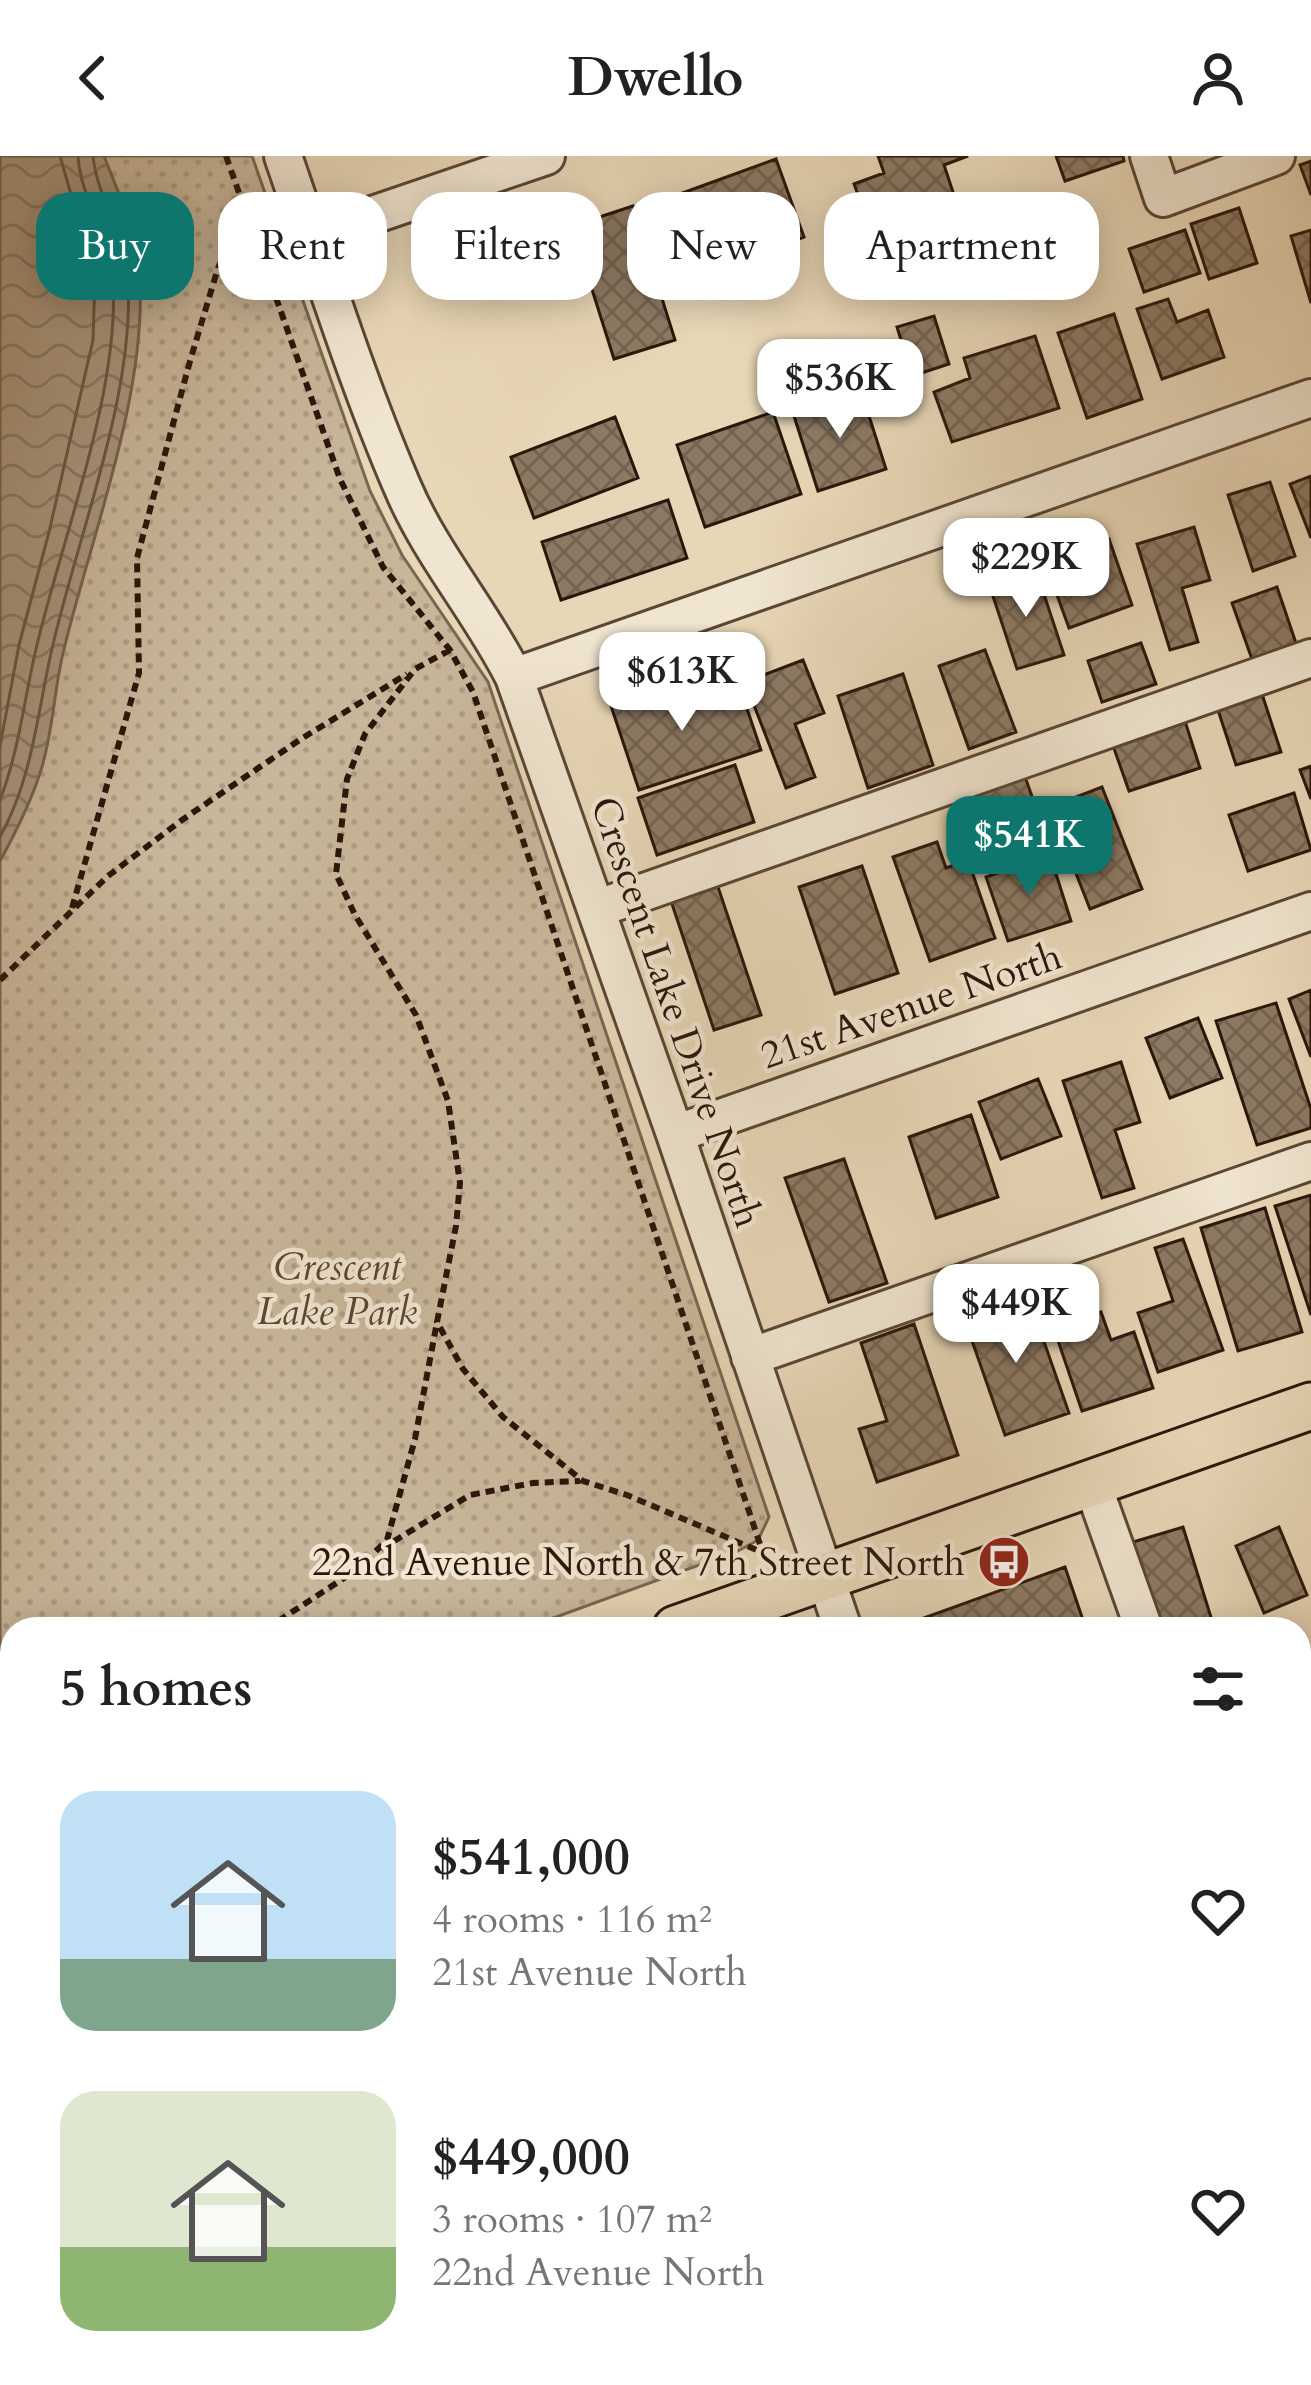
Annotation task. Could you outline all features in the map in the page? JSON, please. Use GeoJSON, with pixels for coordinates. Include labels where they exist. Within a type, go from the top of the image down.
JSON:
{"type":"FeatureCollection","features":[{"type":"Feature","properties":{"kind":"main road"},"geometry":{"type":"LineString","coordinates":[[710,1617],[1311,1406]]}},
{"type":"Feature","properties":{"kind":"street","name":"Crescent Lake Drive North"},"geometry":{"type":"LineString","coordinates":[[283,156],[295,192]]}},
{"type":"Feature","properties":{"kind":"street"},"geometry":{"type":"LineString","coordinates":[[387,210],[546,156]]}},
{"type":"Feature","properties":{"kind":"street"},"geometry":{"type":"LineString","coordinates":[[1149,156],[1163,198],[1276,156]]}},
{"type":"Feature","properties":{"kind":"street","name":"Crescent Lake Drive North"},"geometry":{"type":"LineString","coordinates":[[334,300],[403,489],[514,677],[839,1617]]}},
{"type":"Feature","properties":{"kind":"street"},"geometry":{"type":"LineString","coordinates":[[514,677],[1311,398]]}},
{"type":"Feature","properties":{"kind":"street"},"geometry":{"type":"LineString","coordinates":[[596,909],[1311,658]]}},
{"type":"Feature","properties":{"kind":"street","name":"21st Avenue North"},"geometry":{"type":"LineString","coordinates":[[675,1134],[1311,911]]}},
{"type":"Feature","properties":{"kind":"street"},"geometry":{"type":"LineString","coordinates":[[750,1357],[1311,1161]]}},
{"type":"Feature","properties":{"kind":"street"},"geometry":{"type":"LineString","coordinates":[[1092,1483],[1140,1617]]}},
{"type":"Feature","properties":{"kind":"path"},"geometry":{"type":"LineString","coordinates":[[226,156],[238,192]]}},
{"type":"Feature","properties":{"kind":"path"},"geometry":{"type":"LineString","coordinates":[[72,908],[139,673],[137,558],[218,268]]}},
{"type":"Feature","properties":{"kind":"path"},"geometry":{"type":"LineString","coordinates":[[276,300],[340,479],[383,567],[450,650],[473,692],[764,1552]]}},
{"type":"Feature","properties":{"kind":"path"},"geometry":{"type":"LineString","coordinates":[[0,980],[72,908],[182,820],[450,650]]}},
{"type":"Feature","properties":{"kind":"path"},"geometry":{"type":"LineString","coordinates":[[284,1617],[358,1569],[386,1540],[401,1496],[456,1226],[460,1183],[448,1101],[416,1015],[355,916],[336,874],[347,779],[365,734],[415,669]]}},
{"type":"Feature","properties":{"kind":"path"},"geometry":{"type":"LineString","coordinates":[[437,1322],[463,1369],[503,1417],[584,1481],[825,1577]]}},
{"type":"Feature","properties":{"kind":"path"},"geometry":{"type":"LineString","coordinates":[[369,1557],[470,1496],[533,1483],[584,1481]]}},
{"type":"Feature","properties":{"kind":"green space","name":"Crescent Lake Park"},"geometry":{"type":"Polygon","coordinates":[[[0,156],[252,156],[265,192],[218,192],[218,300],[303,300],[370,491],[402,555],[488,682],[769,1517],[758,1540],[738,1551],[556,1617],[0,1617],[0,156]]]}},
{"type":"Feature","properties":{"kind":"water"},"geometry":{"type":"Polygon","coordinates":[[[0,156],[104,156],[118,192],[36,192],[36,300],[140,300],[140,324],[126,419],[63,653],[45,756],[28,805],[0,861],[0,156]]]}},
{"type":"Feature","properties":{"kind":"building"},"geometry":{"type":"Polygon","coordinates":[[[878,156],[968,156],[944,165],[953,192],[857,192],[854,184],[884,173],[878,156]]]}},
{"type":"Feature","properties":{"kind":"building"},"geometry":{"type":"Polygon","coordinates":[[[1056,156],[1123,156],[1124,161],[1065,181],[1056,156]]]}},
{"type":"Feature","properties":{"kind":"building"},"geometry":{"type":"Polygon","coordinates":[[[776,159],[788,192],[685,192],[776,159]]]}},
{"type":"Feature","properties":{"kind":"building"},"geometry":{"type":"Polygon","coordinates":[[[1311,161],[1311,195],[1300,165],[1311,161]]]}},
{"type":"Feature","properties":{"kind":"building"},"geometry":{"type":"Polygon","coordinates":[[[627,208],[627,300],[662,300],[675,340],[614,359],[595,300],[603,300],[603,216],[627,208]]]}},
{"type":"Feature","properties":{"kind":"building"},"geometry":{"type":"Polygon","coordinates":[[[1239,208],[1257,263],[1209,279],[1191,224],[1239,208]]]}},
{"type":"Feature","properties":{"kind":"building"},"geometry":{"type":"Polygon","coordinates":[[[1185,230],[1200,273],[1144,292],[1129,249],[1185,230]]]}},
{"type":"Feature","properties":{"kind":"building"},"geometry":{"type":"Polygon","coordinates":[[[1311,230],[1311,303],[1291,236],[1311,230]]]}},
{"type":"Feature","properties":{"kind":"building"},"geometry":{"type":"Polygon","coordinates":[[[1168,299],[1177,322],[1208,310],[1224,357],[1162,379],[1137,309],[1168,299]]]}},
{"type":"Feature","properties":{"kind":"building"},"geometry":{"type":"Polygon","coordinates":[[[1114,314],[1142,399],[1087,418],[1058,333],[1114,314]]]}},
{"type":"Feature","properties":{"kind":"building"},"geometry":{"type":"Polygon","coordinates":[[[934,316],[949,364],[912,376],[897,327],[934,316]]]}},
{"type":"Feature","properties":{"kind":"building"},"geometry":{"type":"Polygon","coordinates":[[[1035,336],[1059,408],[952,442],[934,392],[970,378],[964,358],[1035,336]]]}},
{"type":"Feature","properties":{"kind":"building"},"geometry":{"type":"Polygon","coordinates":[[[873,343],[886,381],[850,393],[837,355],[873,343]]]}},
{"type":"Feature","properties":{"kind":"building"},"geometry":{"type":"Polygon","coordinates":[[[861,391],[886,469],[818,491],[793,413],[861,391]]]}},
{"type":"Feature","properties":{"kind":"building"},"geometry":{"type":"Polygon","coordinates":[[[773,412],[801,494],[705,527],[677,445],[773,412]]]}},
{"type":"Feature","properties":{"kind":"building"},"geometry":{"type":"Polygon","coordinates":[[[615,417],[638,478],[534,518],[511,457],[615,417]]]}},
{"type":"Feature","properties":{"kind":"building"},"geometry":{"type":"Polygon","coordinates":[[[1311,476],[1311,538],[1290,484],[1311,476]]]}},
{"type":"Feature","properties":{"kind":"building"},"geometry":{"type":"Polygon","coordinates":[[[1270,482],[1295,556],[1253,571],[1228,495],[1270,482]]]}},
{"type":"Feature","properties":{"kind":"building"},"geometry":{"type":"Polygon","coordinates":[[[668,500],[687,558],[561,600],[542,542],[668,500]]]}},
{"type":"Feature","properties":{"kind":"building"},"geometry":{"type":"Polygon","coordinates":[[[1194,527],[1210,580],[1182,588],[1198,642],[1170,650],[1137,544],[1194,527]]]}},
{"type":"Feature","properties":{"kind":"building"},"geometry":{"type":"Polygon","coordinates":[[[1109,539],[1132,605],[1069,628],[1045,562],[1109,539]]]}},
{"type":"Feature","properties":{"kind":"building"},"geometry":{"type":"Polygon","coordinates":[[[1036,570],[1064,655],[1017,669],[989,584],[1036,570]]]}},
{"type":"Feature","properties":{"kind":"building"},"geometry":{"type":"Polygon","coordinates":[[[1277,587],[1297,646],[1253,662],[1232,603],[1277,587]]]}},
{"type":"Feature","properties":{"kind":"building"},"geometry":{"type":"Polygon","coordinates":[[[1141,643],[1156,684],[1102,702],[1088,661],[1141,643]]]}},
{"type":"Feature","properties":{"kind":"building"},"geometry":{"type":"Polygon","coordinates":[[[985,650],[1016,732],[969,749],[939,666],[985,650]]]}},
{"type":"Feature","properties":{"kind":"building"},"geometry":{"type":"Polygon","coordinates":[[[803,660],[824,713],[795,724],[815,777],[786,788],[745,682],[803,660]]]}},
{"type":"Feature","properties":{"kind":"building"},"geometry":{"type":"Polygon","coordinates":[[[903,674],[933,765],[868,788],[838,696],[903,674]]]}},
{"type":"Feature","properties":{"kind":"building"},"geometry":{"type":"Polygon","coordinates":[[[684,682],[693,710],[742,694],[761,750],[639,790],[611,706],[684,682]]]}},
{"type":"Feature","properties":{"kind":"building"},"geometry":{"type":"Polygon","coordinates":[[[1261,691],[1281,752],[1236,765],[1216,704],[1261,691]]]}},
{"type":"Feature","properties":{"kind":"building"},"geometry":{"type":"Polygon","coordinates":[[[1183,715],[1200,768],[1129,791],[1111,740],[1183,715]]]}},
{"type":"Feature","properties":{"kind":"building"},"geometry":{"type":"Polygon","coordinates":[[[735,765],[754,822],[657,855],[638,798],[735,765]]]}},
{"type":"Feature","properties":{"kind":"building"},"geometry":{"type":"Polygon","coordinates":[[[1311,766],[1311,799],[1300,770],[1311,766]]]}},
{"type":"Feature","properties":{"kind":"building"},"geometry":{"type":"Polygon","coordinates":[[[1023,771],[1046,836],[988,857],[965,792],[1023,771]]]}},
{"type":"Feature","properties":{"kind":"building"},"geometry":{"type":"Polygon","coordinates":[[[1102,787],[1142,889],[1090,909],[1050,807],[1102,787]]]}},
{"type":"Feature","properties":{"kind":"building"},"geometry":{"type":"Polygon","coordinates":[[[1294,793],[1311,850],[1248,871],[1229,815],[1294,793]]]}},
{"type":"Feature","properties":{"kind":"building"},"geometry":{"type":"Polygon","coordinates":[[[937,842],[946,868],[968,860],[995,938],[930,961],[893,857],[937,842]]]}},
{"type":"Feature","properties":{"kind":"building"},"geometry":{"type":"Polygon","coordinates":[[[1050,855],[1071,921],[1008,941],[986,877],[1050,855]]]}},
{"type":"Feature","properties":{"kind":"building"},"geometry":{"type":"Polygon","coordinates":[[[862,866],[898,973],[835,994],[799,887],[862,866]]]}},
{"type":"Feature","properties":{"kind":"building"},"geometry":{"type":"Polygon","coordinates":[[[716,881],[761,1015],[714,1030],[669,895],[716,881]]]}},
{"type":"Feature","properties":{"kind":"building"},"geometry":{"type":"Polygon","coordinates":[[[1311,990],[1311,1057],[1289,999],[1311,990]]]}},
{"type":"Feature","properties":{"kind":"building"},"geometry":{"type":"Polygon","coordinates":[[[1276,1003],[1311,1109],[1311,1128],[1257,1145],[1216,1021],[1276,1003]]]}},
{"type":"Feature","properties":{"kind":"building"},"geometry":{"type":"Polygon","coordinates":[[[1198,1018],[1222,1078],[1170,1098],[1146,1038],[1198,1018]]]}},
{"type":"Feature","properties":{"kind":"building"},"geometry":{"type":"Polygon","coordinates":[[[1121,1062],[1140,1122],[1115,1130],[1134,1188],[1102,1198],[1063,1081],[1121,1062]]]}},
{"type":"Feature","properties":{"kind":"building"},"geometry":{"type":"Polygon","coordinates":[[[1038,1079],[1061,1136],[1001,1159],[979,1102],[1038,1079]]]}},
{"type":"Feature","properties":{"kind":"building"},"geometry":{"type":"Polygon","coordinates":[[[971,1115],[998,1197],[936,1218],[909,1137],[971,1115]]]}},
{"type":"Feature","properties":{"kind":"building"},"geometry":{"type":"Polygon","coordinates":[[[844,1159],[887,1283],[829,1302],[785,1178],[844,1159]]]}},
{"type":"Feature","properties":{"kind":"building"},"geometry":{"type":"Polygon","coordinates":[[[1311,1195],[1311,1315],[1275,1206],[1311,1195]]]}},
{"type":"Feature","properties":{"kind":"building"},"geometry":{"type":"Polygon","coordinates":[[[1265,1208],[1302,1332],[1238,1351],[1201,1228],[1265,1208]]]}},
{"type":"Feature","properties":{"kind":"building"},"geometry":{"type":"Polygon","coordinates":[[[1183,1239],[1223,1350],[1158,1372],[1138,1313],[1173,1301],[1155,1248],[1183,1239]]]}},
{"type":"Feature","properties":{"kind":"building"},"geometry":{"type":"Polygon","coordinates":[[[1028,1296],[1069,1413],[1005,1435],[964,1318],[1028,1296]]]}},
{"type":"Feature","properties":{"kind":"building"},"geometry":{"type":"Polygon","coordinates":[[[1101,1312],[1111,1340],[1134,1332],[1153,1388],[1082,1411],[1054,1329],[1101,1312]]]}},
{"type":"Feature","properties":{"kind":"building"},"geometry":{"type":"Polygon","coordinates":[[[914,1324],[958,1455],[877,1482],[859,1429],[887,1421],[861,1343],[914,1324]]]}},
{"type":"Feature","properties":{"kind":"building"},"geometry":{"type":"Polygon","coordinates":[[[1183,1527],[1211,1617],[1155,1617],[1133,1542],[1183,1527]]]}},
{"type":"Feature","properties":{"kind":"building"},"geometry":{"type":"Polygon","coordinates":[[[1279,1527],[1307,1595],[1264,1613],[1236,1546],[1279,1527]]]}},
{"type":"Feature","properties":{"kind":"building"},"geometry":{"type":"Polygon","coordinates":[[[1065,1567],[1082,1617],[927,1617],[1065,1567]]]}},
{"type":"Feature","properties":{"kind":"place","name":"22nd Avenue North & 7th Street North"},"geometry":{"type":"Point","coordinates":[1004,1562]}}]}
